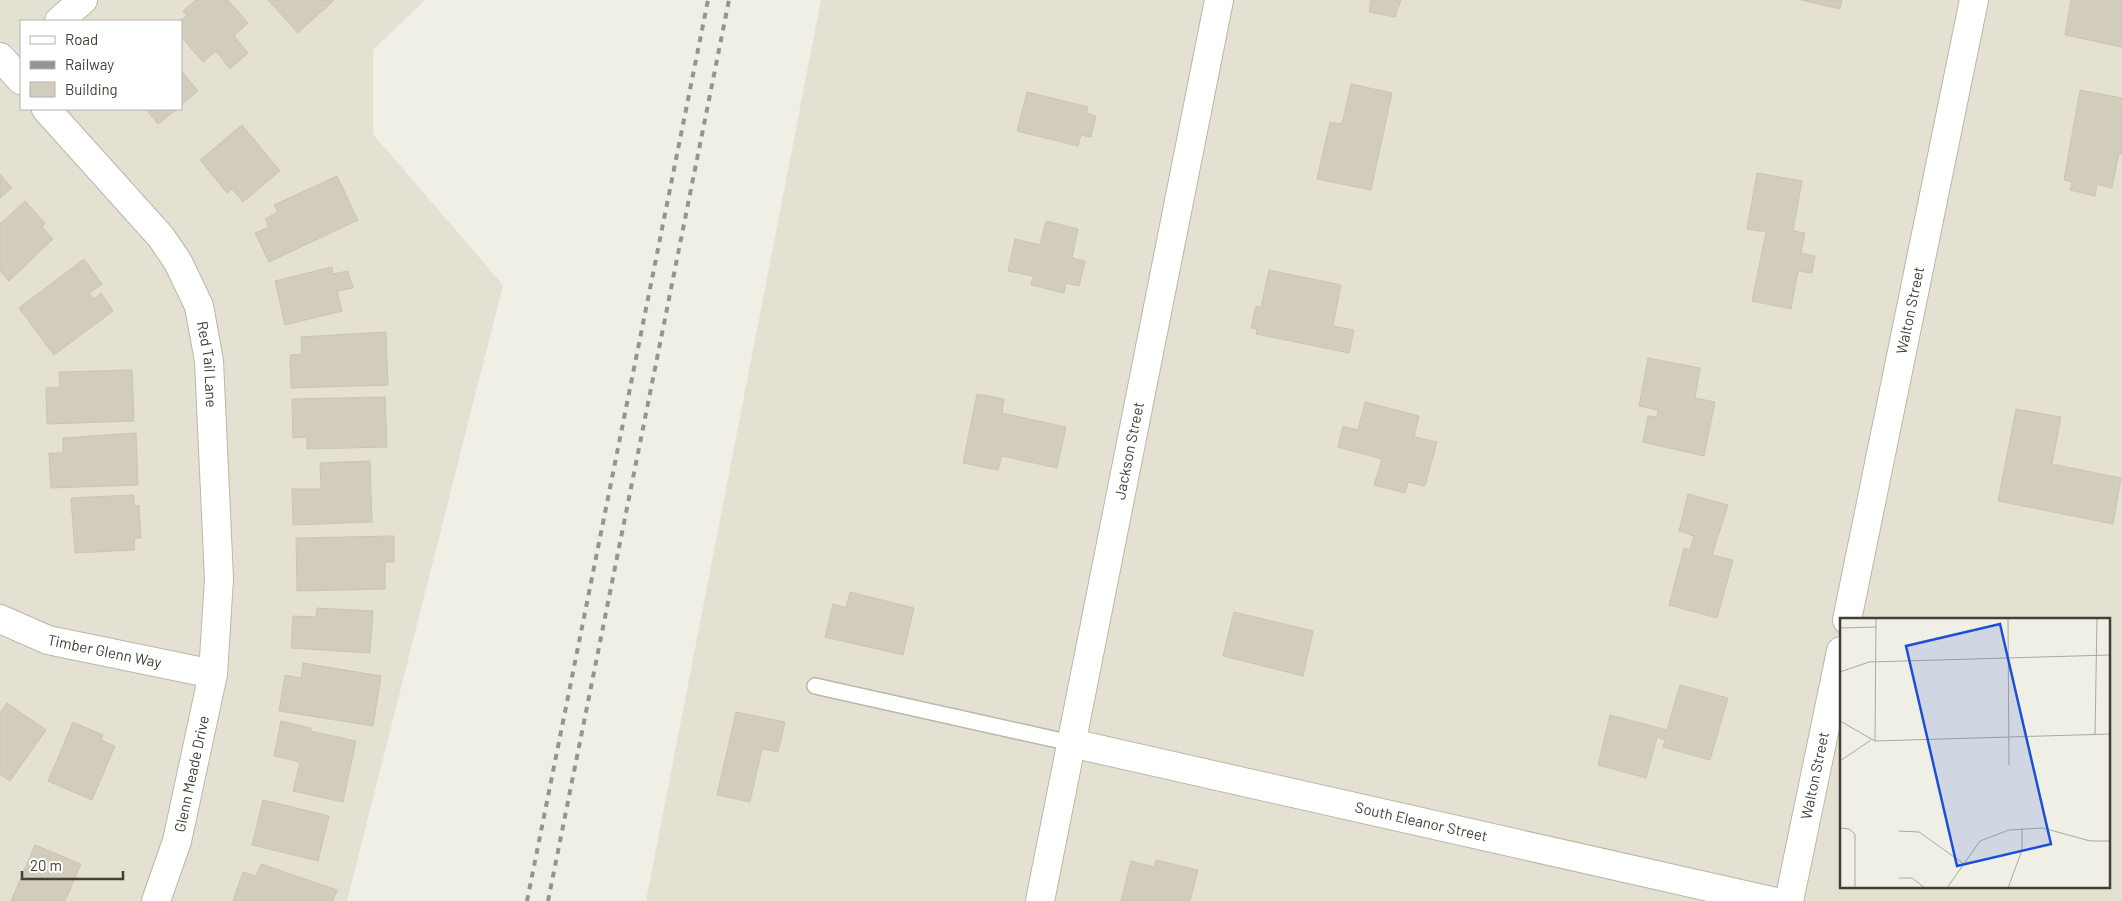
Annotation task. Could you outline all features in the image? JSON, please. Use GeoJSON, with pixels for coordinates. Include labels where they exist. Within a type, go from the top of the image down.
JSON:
{"type":"FeatureCollection","features":[{"type":"Feature","properties":{"kind":"street"},"geometry":{"type":"LineString","coordinates":[[61,20],[83,0]]}},
{"type":"Feature","properties":{"kind":"street","name":"Jackson Street"},"geometry":{"type":"LineString","coordinates":[[1040,901],[1219,0]]}},
{"type":"Feature","properties":{"kind":"street","name":"Walton Street"},"geometry":{"type":"LineString","coordinates":[[1847,618],[1974,0]]}},
{"type":"Feature","properties":{"kind":"street","name":"Red Tail Lane"},"geometry":{"type":"LineString","coordinates":[[47,110],[160,237],[178,262],[199,306],[209,361],[219,549],[220,579],[212,674]]}},
{"type":"Feature","properties":{"kind":"street","name":"Timber Glenn Way"},"geometry":{"type":"LineString","coordinates":[[0,619],[48,640],[212,674]]}},
{"type":"Feature","properties":{"kind":"street","name":"Walton Street"},"geometry":{"type":"LineString","coordinates":[[1789,901],[1840,656]]}},
{"type":"Feature","properties":{"kind":"street","name":"Glenn Meade Drive"},"geometry":{"type":"LineString","coordinates":[[156,901],[178,841],[212,674]]}},
{"type":"Feature","properties":{"kind":"street","name":"South Eleanor Street"},"geometry":{"type":"LineString","coordinates":[[1071,743],[1771,901]]}},
{"type":"Feature","properties":{"kind":"lane"},"geometry":{"type":"LineString","coordinates":[[815,686],[1071,743]]}},
{"type":"Feature","properties":{"kind":"shaded area"},"geometry":{"type":"Polygon","coordinates":[[[0,0],[425,0],[373,50],[373,134],[503,285],[347,901],[0,901],[0,0]]]}},
{"type":"Feature","properties":{"kind":"shaded area"},"geometry":{"type":"Polygon","coordinates":[[[821,0],[2122,0],[2122,901],[646,901],[821,0]]]}},
{"type":"Feature","properties":{"kind":"building"},"geometry":{"type":"Polygon","coordinates":[[[196,0],[228,0],[248,23],[234,36],[248,53],[230,69],[216,51],[203,62],[182,38],[181,20],[187,16],[183,11],[196,0]]]}},
{"type":"Feature","properties":{"kind":"building"},"geometry":{"type":"Polygon","coordinates":[[[268,0],[333,0],[333,1],[298,33],[268,0]]]}},
{"type":"Feature","properties":{"kind":"building"},"geometry":{"type":"Polygon","coordinates":[[[1371,0],[1401,0],[1395,17],[1369,12],[1371,0]]]}},
{"type":"Feature","properties":{"kind":"building"},"geometry":{"type":"Polygon","coordinates":[[[1801,0],[1842,0],[1840,9],[1801,0]]]}},
{"type":"Feature","properties":{"kind":"building"},"geometry":{"type":"Polygon","coordinates":[[[2071,0],[2122,0],[2122,47],[2065,35],[2071,0]]]}},
{"type":"Feature","properties":{"kind":"building"},"geometry":{"type":"Polygon","coordinates":[[[182,71],[198,91],[182,104],[182,71]]]}},
{"type":"Feature","properties":{"kind":"building"},"geometry":{"type":"Polygon","coordinates":[[[1351,84],[1392,93],[1371,190],[1317,179],[1330,122],[1342,124],[1351,84]]]}},
{"type":"Feature","properties":{"kind":"building"},"geometry":{"type":"Polygon","coordinates":[[[2080,90],[2122,98],[2122,154],[2119,153],[2112,188],[2097,184],[2095,196],[2070,190],[2072,182],[2064,180],[2080,90]]]}},
{"type":"Feature","properties":{"kind":"building"},"geometry":{"type":"Polygon","coordinates":[[[1027,92],[1088,107],[1086,113],[1096,116],[1091,137],[1081,135],[1078,146],[1017,131],[1027,92]]]}},
{"type":"Feature","properties":{"kind":"building"},"geometry":{"type":"Polygon","coordinates":[[[147,110],[176,110],[158,124],[147,110]]]}},
{"type":"Feature","properties":{"kind":"building"},"geometry":{"type":"Polygon","coordinates":[[[242,125],[280,171],[243,202],[232,189],[227,193],[200,160],[242,125]]]}},
{"type":"Feature","properties":{"kind":"building"},"geometry":{"type":"Polygon","coordinates":[[[1757,173],[1802,181],[1793,231],[1805,233],[1801,253],[1815,256],[1812,273],[1798,271],[1791,309],[1752,301],[1766,232],[1747,229],[1757,173]]]}},
{"type":"Feature","properties":{"kind":"building"},"geometry":{"type":"Polygon","coordinates":[[[0,174],[12,188],[0,198],[0,174]]]}},
{"type":"Feature","properties":{"kind":"building"},"geometry":{"type":"Polygon","coordinates":[[[337,176],[358,220],[269,262],[255,233],[269,227],[265,219],[278,212],[274,205],[337,176]]]}},
{"type":"Feature","properties":{"kind":"building"},"geometry":{"type":"Polygon","coordinates":[[[25,201],[45,223],[42,227],[53,239],[9,281],[0,271],[0,224],[25,201]]]}},
{"type":"Feature","properties":{"kind":"building"},"geometry":{"type":"Polygon","coordinates":[[[1046,221],[1078,229],[1072,258],[1085,261],[1079,286],[1066,283],[1064,293],[1031,285],[1033,276],[1008,271],[1015,239],[1040,245],[1046,221]]]}},
{"type":"Feature","properties":{"kind":"building"},"geometry":{"type":"Polygon","coordinates":[[[84,259],[102,284],[89,293],[94,299],[101,293],[113,311],[54,355],[19,308],[84,259]]]}},
{"type":"Feature","properties":{"kind":"building"},"geometry":{"type":"Polygon","coordinates":[[[332,267],[333,274],[348,271],[353,288],[337,291],[342,311],[285,325],[275,281],[332,267]]]}},
{"type":"Feature","properties":{"kind":"building"},"geometry":{"type":"Polygon","coordinates":[[[1269,270],[1341,285],[1333,326],[1354,330],[1349,353],[1256,334],[1257,329],[1251,328],[1256,306],[1261,307],[1269,270]]]}},
{"type":"Feature","properties":{"kind":"building"},"geometry":{"type":"Polygon","coordinates":[[[386,332],[388,385],[291,388],[290,355],[302,354],[301,337],[386,332]]]}},
{"type":"Feature","properties":{"kind":"building"},"geometry":{"type":"Polygon","coordinates":[[[1648,358],[1700,368],[1695,398],[1715,402],[1704,456],[1643,442],[1648,416],[1657,417],[1658,410],[1639,406],[1648,358]]]}},
{"type":"Feature","properties":{"kind":"building"},"geometry":{"type":"Polygon","coordinates":[[[132,370],[134,421],[47,424],[46,388],[60,387],[59,372],[132,370]]]}},
{"type":"Feature","properties":{"kind":"building"},"geometry":{"type":"Polygon","coordinates":[[[977,394],[1004,399],[1002,413],[1066,427],[1057,468],[1002,456],[998,470],[963,463],[977,394]]]}},
{"type":"Feature","properties":{"kind":"building"},"geometry":{"type":"Polygon","coordinates":[[[385,397],[387,447],[307,449],[307,437],[293,438],[292,399],[385,397]]]}},
{"type":"Feature","properties":{"kind":"building"},"geometry":{"type":"Polygon","coordinates":[[[1365,402],[1419,416],[1414,437],[1437,442],[1425,486],[1408,482],[1405,493],[1374,485],[1382,459],[1338,447],[1343,426],[1358,430],[1365,402]]]}},
{"type":"Feature","properties":{"kind":"building"},"geometry":{"type":"Polygon","coordinates":[[[2016,409],[2061,417],[2052,464],[2121,478],[2113,524],[1998,501],[2016,409]]]}},
{"type":"Feature","properties":{"kind":"building"},"geometry":{"type":"Polygon","coordinates":[[[136,433],[138,485],[51,488],[49,453],[63,453],[63,438],[136,433]]]}},
{"type":"Feature","properties":{"kind":"building"},"geometry":{"type":"Polygon","coordinates":[[[370,461],[372,522],[293,525],[292,489],[321,489],[320,463],[370,461]]]}},
{"type":"Feature","properties":{"kind":"building"},"geometry":{"type":"Polygon","coordinates":[[[1688,494],[1728,505],[1712,555],[1733,560],[1717,618],[1669,605],[1684,548],[1690,550],[1694,536],[1679,531],[1688,494]]]}},
{"type":"Feature","properties":{"kind":"building"},"geometry":{"type":"Polygon","coordinates":[[[134,495],[134,506],[139,505],[141,538],[135,538],[134,550],[75,553],[71,498],[134,495]]]}},
{"type":"Feature","properties":{"kind":"building"},"geometry":{"type":"Polygon","coordinates":[[[394,536],[394,562],[385,562],[385,589],[297,591],[296,538],[394,536]]]}},
{"type":"Feature","properties":{"kind":"building"},"geometry":{"type":"Polygon","coordinates":[[[850,592],[914,608],[903,655],[825,637],[833,604],[846,608],[850,592]]]}},
{"type":"Feature","properties":{"kind":"building"},"geometry":{"type":"Polygon","coordinates":[[[317,608],[373,611],[370,653],[291,648],[293,616],[316,617],[317,608]]]}},
{"type":"Feature","properties":{"kind":"building"},"geometry":{"type":"Polygon","coordinates":[[[1234,612],[1313,631],[1303,676],[1223,656],[1234,612]]]}},
{"type":"Feature","properties":{"kind":"building"},"geometry":{"type":"Polygon","coordinates":[[[303,663],[381,676],[373,726],[279,711],[285,675],[301,678],[303,663]]]}},
{"type":"Feature","properties":{"kind":"building"},"geometry":{"type":"Polygon","coordinates":[[[1680,685],[1728,698],[1710,760],[1663,747],[1665,740],[1657,737],[1646,778],[1598,765],[1610,715],[1667,730],[1680,685]]]}},
{"type":"Feature","properties":{"kind":"building"},"geometry":{"type":"Polygon","coordinates":[[[7,703],[46,730],[10,781],[0,774],[0,713],[7,703]]]}},
{"type":"Feature","properties":{"kind":"building"},"geometry":{"type":"Polygon","coordinates":[[[736,712],[785,722],[778,752],[762,749],[750,802],[717,795],[736,712]]]}},
{"type":"Feature","properties":{"kind":"building"},"geometry":{"type":"Polygon","coordinates":[[[281,721],[311,728],[310,731],[356,741],[343,802],[293,791],[300,762],[274,756],[281,721]]]}},
{"type":"Feature","properties":{"kind":"building"},"geometry":{"type":"Polygon","coordinates":[[[73,722],[103,735],[101,740],[115,746],[92,800],[48,781],[73,722]]]}},
{"type":"Feature","properties":{"kind":"building"},"geometry":{"type":"Polygon","coordinates":[[[263,800],[329,816],[318,861],[252,845],[263,800]]]}},
{"type":"Feature","properties":{"kind":"building"},"geometry":{"type":"Polygon","coordinates":[[[35,845],[81,864],[65,901],[11,901],[35,845]]]}},
{"type":"Feature","properties":{"kind":"building"},"geometry":{"type":"Polygon","coordinates":[[[1156,860],[1198,870],[1190,901],[1121,901],[1131,861],[1154,867],[1156,860]]]}},
{"type":"Feature","properties":{"kind":"building"},"geometry":{"type":"Polygon","coordinates":[[[261,864],[337,890],[333,901],[233,901],[243,872],[256,876],[261,864]]]}},
{"type":"Feature","properties":{"kind":"railway"},"geometry":{"type":"LineString","coordinates":[[527,901],[708,0]]}},
{"type":"Feature","properties":{"kind":"railway"},"geometry":{"type":"LineString","coordinates":[[548,901],[729,0]]}}]}
